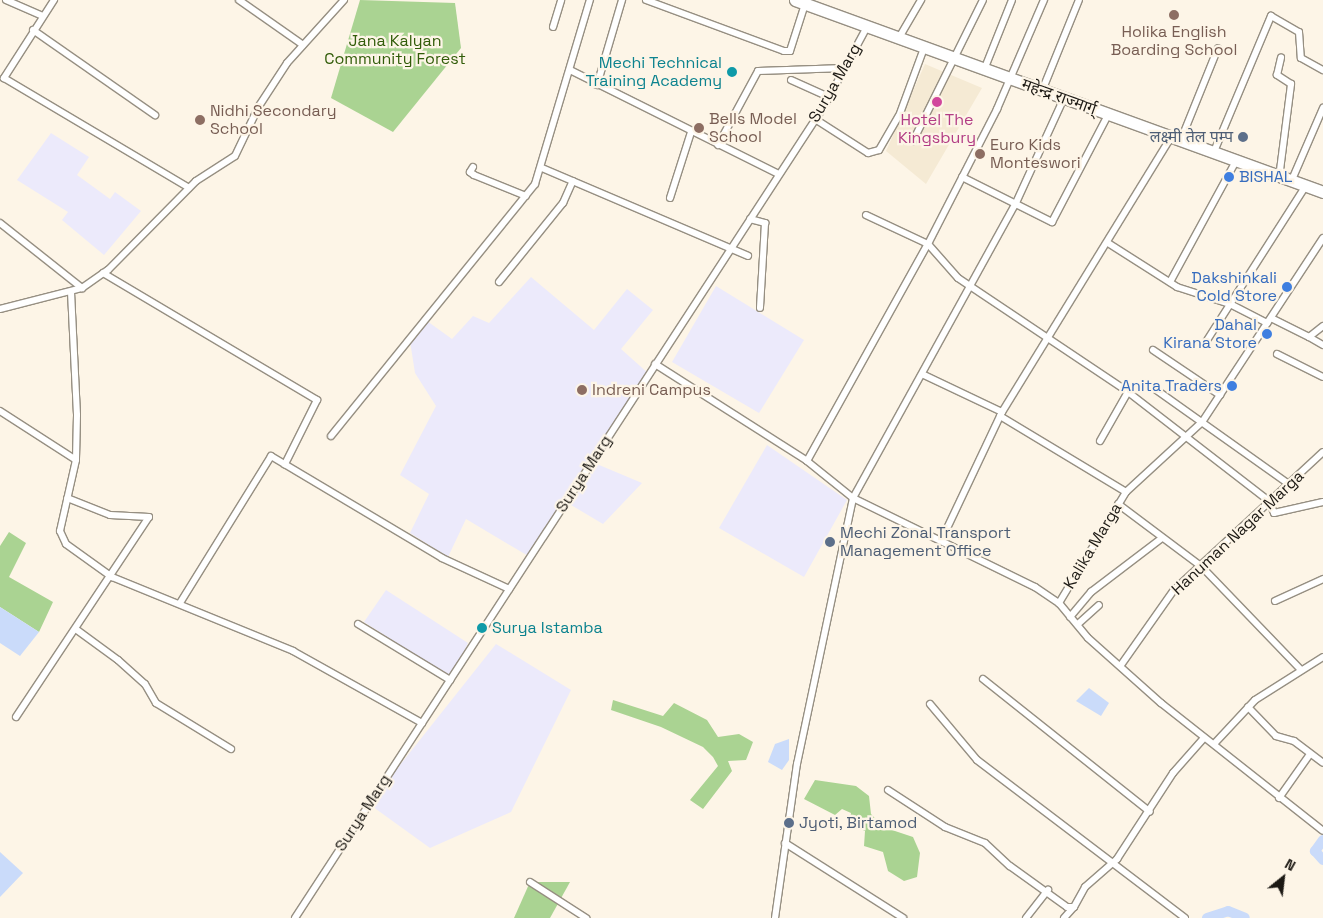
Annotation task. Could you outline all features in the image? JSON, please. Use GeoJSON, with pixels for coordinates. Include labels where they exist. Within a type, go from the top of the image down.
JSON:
{"type":"FeatureCollection","features":[{"type":"Feature","properties":{"kind":"highway","name":"महेन्द्र राज्मार्ग्"},"geometry":{"type":"LineString","coordinates":[[800,2],[867,27],[900,36],[924,48],[1064,98],[1279,179],[1323,192]]}},
{"type":"Feature","properties":{"kind":"street"},"geometry":{"type":"LineString","coordinates":[[6,0],[43,16]]}},
{"type":"Feature","properties":{"kind":"street"},"geometry":{"type":"LineString","coordinates":[[54,0],[33,30],[6,79],[189,188]]}},
{"type":"Feature","properties":{"kind":"street"},"geometry":{"type":"LineString","coordinates":[[239,0],[303,46]]}},
{"type":"Feature","properties":{"kind":"street"},"geometry":{"type":"LineString","coordinates":[[0,309],[82,288],[103,273],[189,188],[236,156],[259,106],[303,46],[344,0]]}},
{"type":"Feature","properties":{"kind":"street"},"geometry":{"type":"LineString","coordinates":[[554,27],[561,0]]}},
{"type":"Feature","properties":{"kind":"street"},"geometry":{"type":"LineString","coordinates":[[331,436],[526,196],[542,168],[590,0]]}},
{"type":"Feature","properties":{"kind":"street"},"geometry":{"type":"LineString","coordinates":[[598,85],[622,0]]}},
{"type":"Feature","properties":{"kind":"street"},"geometry":{"type":"LineString","coordinates":[[646,0],[784,51],[790,51],[800,2]]}},
{"type":"Feature","properties":{"kind":"street"},"geometry":{"type":"LineString","coordinates":[[900,36],[921,0]]}},
{"type":"Feature","properties":{"kind":"street"},"geometry":{"type":"LineString","coordinates":[[913,141],[983,0]]}},
{"type":"Feature","properties":{"kind":"street"},"geometry":{"type":"LineString","coordinates":[[984,70],[1012,0]]}},
{"type":"Feature","properties":{"kind":"street"},"geometry":{"type":"LineString","coordinates":[[807,461],[928,244],[962,178],[1010,79],[1044,0]]}},
{"type":"Feature","properties":{"kind":"street"},"geometry":{"type":"LineString","coordinates":[[1042,90],[1079,0]]}},
{"type":"Feature","properties":{"kind":"street"},"geometry":{"type":"LineString","coordinates":[[1213,155],[1270,16],[1299,32],[1301,58],[1323,70]]}},
{"type":"Feature","properties":{"kind":"street","name":"Surya Marg"},"geometry":{"type":"LineString","coordinates":[[295,918],[829,98],[867,27]]}},
{"type":"Feature","properties":{"kind":"street"},"geometry":{"type":"LineString","coordinates":[[33,30],[155,115]]}},
{"type":"Feature","properties":{"kind":"street"},"geometry":{"type":"LineString","coordinates":[[815,119],[868,152],[879,150],[899,116],[924,48]]}},
{"type":"Feature","properties":{"kind":"street"},"geometry":{"type":"LineString","coordinates":[[941,541],[1001,414],[1047,338],[1175,141],[1218,48]]}},
{"type":"Feature","properties":{"kind":"street"},"geometry":{"type":"LineString","coordinates":[[1279,179],[1290,84],[1277,74],[1281,57]]}},
{"type":"Feature","properties":{"kind":"street"},"geometry":{"type":"LineString","coordinates":[[718,145],[758,71],[845,68]]}},
{"type":"Feature","properties":{"kind":"street"},"geometry":{"type":"LineString","coordinates":[[570,70],[691,132],[780,174]]}},
{"type":"Feature","properties":{"kind":"street"},"geometry":{"type":"LineString","coordinates":[[790,80],[829,98]]}},
{"type":"Feature","properties":{"kind":"street"},"geometry":{"type":"LineString","coordinates":[[775,918],[797,764],[853,498],[924,375],[1015,204],[1064,98]]}},
{"type":"Feature","properties":{"kind":"street"},"geometry":{"type":"LineString","coordinates":[[1291,182],[1323,108]]}},
{"type":"Feature","properties":{"kind":"street"},"geometry":{"type":"LineString","coordinates":[[962,178],[1048,221],[1055,219],[1108,115]]}},
{"type":"Feature","properties":{"kind":"street"},"geometry":{"type":"LineString","coordinates":[[670,198],[691,132]]}},
{"type":"Feature","properties":{"kind":"street"},"geometry":{"type":"LineString","coordinates":[[1170,282],[1235,163]]}},
{"type":"Feature","properties":{"kind":"street"},"geometry":{"type":"LineString","coordinates":[[473,167],[474,175],[526,196]]}},
{"type":"Feature","properties":{"kind":"street"},"geometry":{"type":"LineString","coordinates":[[542,168],[748,256]]}},
{"type":"Feature","properties":{"kind":"street"},"geometry":{"type":"LineString","coordinates":[[499,282],[563,203],[572,181]]}},
{"type":"Feature","properties":{"kind":"street"},"geometry":{"type":"LineString","coordinates":[[1204,345],[1305,187]]}},
{"type":"Feature","properties":{"kind":"street"},"geometry":{"type":"LineString","coordinates":[[866,215],[928,244],[946,268],[1128,392],[1269,501],[1274,513],[1323,502]]}},
{"type":"Feature","properties":{"kind":"street"},"geometry":{"type":"LineString","coordinates":[[750,219],[765,222],[760,308]]}},
{"type":"Feature","properties":{"kind":"street"},"geometry":{"type":"LineString","coordinates":[[0,223],[82,288]]}},
{"type":"Feature","properties":{"kind":"street","name":"Kalika Marga"},"geometry":{"type":"LineString","coordinates":[[1323,238],[1202,422],[1187,438],[1126,492],[1059,603],[1070,617],[1121,665],[1204,738],[1323,831]]}},
{"type":"Feature","properties":{"kind":"street"},"geometry":{"type":"LineString","coordinates":[[1108,243],[1194,295],[1230,304],[1323,345]]}},
{"type":"Feature","properties":{"kind":"street"},"geometry":{"type":"LineString","coordinates":[[103,273],[317,400],[285,464]]}},
{"type":"Feature","properties":{"kind":"street"},"geometry":{"type":"LineString","coordinates":[[71,292],[76,460],[67,498],[62,538],[112,577],[180,603],[293,651],[422,723]]}},
{"type":"Feature","properties":{"kind":"street"},"geometry":{"type":"LineString","coordinates":[[1309,338],[1322,324]]}},
{"type":"Feature","properties":{"kind":"street"},"geometry":{"type":"LineString","coordinates":[[1153,350],[1220,395]]}},
{"type":"Feature","properties":{"kind":"street"},"geometry":{"type":"LineString","coordinates":[[1277,354],[1323,377]]}},
{"type":"Feature","properties":{"kind":"street"},"geometry":{"type":"LineString","coordinates":[[655,364],[807,461],[853,498],[941,541],[1059,603]]}},
{"type":"Feature","properties":{"kind":"street"},"geometry":{"type":"LineString","coordinates":[[924,375],[1001,414],[1126,492]]}},
{"type":"Feature","properties":{"kind":"street"},"geometry":{"type":"LineString","coordinates":[[1155,389],[1290,485]]}},
{"type":"Feature","properties":{"kind":"street"},"geometry":{"type":"LineString","coordinates":[[1100,441],[1128,392]]}},
{"type":"Feature","properties":{"kind":"street"},"geometry":{"type":"LineString","coordinates":[[0,411],[76,460]]}},
{"type":"Feature","properties":{"kind":"street","name":"Hanuman Nagar Marga"},"geometry":{"type":"LineString","coordinates":[[1121,665],[1174,590],[1269,501],[1290,485],[1323,452]]}},
{"type":"Feature","properties":{"kind":"street"},"geometry":{"type":"LineString","coordinates":[[180,603],[268,458],[275,457],[442,558],[509,589]]}},
{"type":"Feature","properties":{"kind":"street"},"geometry":{"type":"LineString","coordinates":[[16,717],[77,630],[149,517],[110,515],[67,498]]}},
{"type":"Feature","properties":{"kind":"street"},"geometry":{"type":"LineString","coordinates":[[1118,504],[1201,566],[1301,670]]}},
{"type":"Feature","properties":{"kind":"street"},"geometry":{"type":"LineString","coordinates":[[1070,617],[1091,592],[1162,538]]}},
{"type":"Feature","properties":{"kind":"street"},"geometry":{"type":"LineString","coordinates":[[1275,601],[1323,579]]}},
{"type":"Feature","properties":{"kind":"street"},"geometry":{"type":"LineString","coordinates":[[1078,624],[1099,605]]}},
{"type":"Feature","properties":{"kind":"street"},"geometry":{"type":"LineString","coordinates":[[358,624],[450,680]]}},
{"type":"Feature","properties":{"kind":"street"},"geometry":{"type":"LineString","coordinates":[[77,630],[125,666],[156,703],[231,749]]}},
{"type":"Feature","properties":{"kind":"street"},"geometry":{"type":"LineString","coordinates":[[1214,744],[1248,707],[1323,657]]}},
{"type":"Feature","properties":{"kind":"street"},"geometry":{"type":"LineString","coordinates":[[983,679],[1150,812]]}},
{"type":"Feature","properties":{"kind":"street"},"geometry":{"type":"LineString","coordinates":[[930,704],[977,760],[1185,918]]}},
{"type":"Feature","properties":{"kind":"street"},"geometry":{"type":"LineString","coordinates":[[1248,707],[1276,736],[1294,741],[1323,763]]}},
{"type":"Feature","properties":{"kind":"street"},"geometry":{"type":"LineString","coordinates":[[1064,918],[1074,908],[1085,887],[1112,862],[1150,812],[1173,773],[1204,738]]}},
{"type":"Feature","properties":{"kind":"street"},"geometry":{"type":"LineString","coordinates":[[1279,798],[1310,754]]}},
{"type":"Feature","properties":{"kind":"street"},"geometry":{"type":"LineString","coordinates":[[888,790],[946,828],[985,843],[1010,866],[1048,890],[1067,907],[1074,908]]}},
{"type":"Feature","properties":{"kind":"street"},"geometry":{"type":"LineString","coordinates":[[786,843],[903,918]]}},
{"type":"Feature","properties":{"kind":"street"},"geometry":{"type":"LineString","coordinates":[[530,882],[586,918]]}},
{"type":"Feature","properties":{"kind":"street"},"geometry":{"type":"LineString","coordinates":[[1026,918],[1048,890]]}},
{"type":"Feature","properties":{"kind":"shaded area"},"geometry":{"type":"Polygon","coordinates":[[[925,64],[982,88],[926,184],[886,151],[925,64]]]}},
{"type":"Feature","properties":{"kind":"shaded area"},"geometry":{"type":"Polygon","coordinates":[[[51,133],[89,157],[77,175],[110,199],[115,192],[141,211],[104,255],[62,220],[68,212],[17,180],[51,133]]]}},
{"type":"Feature","properties":{"kind":"shaded area"},"geometry":{"type":"Polygon","coordinates":[[[531,277],[594,330],[627,289],[653,310],[621,349],[649,374],[592,462],[642,483],[603,524],[566,502],[530,557],[466,519],[448,557],[410,533],[429,494],[400,475],[436,406],[415,373],[409,335],[427,321],[452,339],[473,316],[489,323],[531,277]]]}},
{"type":"Feature","properties":{"kind":"shaded area"},"geometry":{"type":"Polygon","coordinates":[[[716,286],[804,340],[759,413],[672,362],[716,286]]]}},
{"type":"Feature","properties":{"kind":"shaded area"},"geometry":{"type":"Polygon","coordinates":[[[767,445],[847,500],[804,577],[719,528],[767,445]]]}},
{"type":"Feature","properties":{"kind":"shaded area"},"geometry":{"type":"Polygon","coordinates":[[[386,590],[468,643],[451,678],[364,622],[386,590]]]}},
{"type":"Feature","properties":{"kind":"shaded area"},"geometry":{"type":"Polygon","coordinates":[[[496,644],[571,690],[511,812],[430,848],[369,804],[496,644]]]}},
{"type":"Feature","properties":{"kind":"green space","name":"Jana Kalyan Community Forest"},"geometry":{"type":"Polygon","coordinates":[[[360,0],[455,3],[461,48],[393,132],[331,98],[360,0]]]}},
{"type":"Feature","properties":{"kind":"green space"},"geometry":{"type":"Polygon","coordinates":[[[9,532],[26,543],[9,577],[53,602],[39,632],[0,607],[0,546],[9,532]]]}},
{"type":"Feature","properties":{"kind":"green space"},"geometry":{"type":"Polygon","coordinates":[[[613,700],[663,716],[674,703],[707,720],[718,737],[739,734],[753,742],[746,760],[728,761],[732,771],[703,809],[690,800],[718,766],[713,757],[703,747],[661,727],[611,710],[613,700]]]}},
{"type":"Feature","properties":{"kind":"green space"},"geometry":{"type":"Polygon","coordinates":[[[815,780],[856,786],[869,796],[871,814],[883,827],[913,837],[920,853],[917,877],[904,881],[888,871],[883,852],[864,846],[865,831],[849,824],[851,813],[842,809],[835,815],[804,799],[815,780]]]}},
{"type":"Feature","properties":{"kind":"green space"},"geometry":{"type":"Polygon","coordinates":[[[530,882],[570,882],[550,918],[514,918],[530,882]]]}},
{"type":"Feature","properties":{"kind":"water"},"geometry":{"type":"Polygon","coordinates":[[[0,607],[39,632],[20,656],[0,643],[0,607]]]}},
{"type":"Feature","properties":{"kind":"water"},"geometry":{"type":"Polygon","coordinates":[[[1089,688],[1109,703],[1101,716],[1076,701],[1089,688]]]}},
{"type":"Feature","properties":{"kind":"water"},"geometry":{"type":"Polygon","coordinates":[[[789,739],[789,760],[782,770],[768,762],[775,744],[789,739]]]}},
{"type":"Feature","properties":{"kind":"water"},"geometry":{"type":"Polygon","coordinates":[[[0,852],[23,873],[0,897],[0,852]]]}},
{"type":"Feature","properties":{"kind":"waterway"},"geometry":{"type":"LineString","coordinates":[[1323,840],[1315,851],[1323,860]]}},
{"type":"Feature","properties":{"kind":"waterway"},"geometry":{"type":"LineString","coordinates":[[1207,918],[1228,911],[1245,918]]}},
{"type":"Feature","properties":{"kind":"place","name":"Holika English Boarding School"},"geometry":{"type":"Point","coordinates":[1174,15]}},
{"type":"Feature","properties":{"kind":"place","name":"Mechi Technical Training Academy"},"geometry":{"type":"Point","coordinates":[732,72]}},
{"type":"Feature","properties":{"kind":"place","name":"Hotel The Kingsbury"},"geometry":{"type":"Point","coordinates":[937,102]}},
{"type":"Feature","properties":{"kind":"place","name":"Nidhi Secondary School"},"geometry":{"type":"Point","coordinates":[200,120]}},
{"type":"Feature","properties":{"kind":"place","name":"Bells Model School"},"geometry":{"type":"Point","coordinates":[699,128]}},
{"type":"Feature","properties":{"kind":"place","name":"लक्ष्मी तेल पम्प"},"geometry":{"type":"Point","coordinates":[1243,137]}},
{"type":"Feature","properties":{"kind":"place","name":"Euro Kids Monteswori"},"geometry":{"type":"Point","coordinates":[980,154]}},
{"type":"Feature","properties":{"kind":"place","name":"BISHAL"},"geometry":{"type":"Point","coordinates":[1229,177]}},
{"type":"Feature","properties":{"kind":"place","name":"Dakshinkali Cold Store"},"geometry":{"type":"Point","coordinates":[1287,287]}},
{"type":"Feature","properties":{"kind":"place","name":"Dahal Kirana Store"},"geometry":{"type":"Point","coordinates":[1267,334]}},
{"type":"Feature","properties":{"kind":"place","name":"Anita Traders"},"geometry":{"type":"Point","coordinates":[1232,386]}},
{"type":"Feature","properties":{"kind":"place","name":"Indreni Campus"},"geometry":{"type":"Point","coordinates":[582,390]}},
{"type":"Feature","properties":{"kind":"place","name":"Mechi Zonal Transport Management Office"},"geometry":{"type":"Point","coordinates":[830,542]}},
{"type":"Feature","properties":{"kind":"place","name":"Surya Istamba"},"geometry":{"type":"Point","coordinates":[482,628]}},
{"type":"Feature","properties":{"kind":"place","name":"Jyoti, Birtamod"},"geometry":{"type":"Point","coordinates":[789,823]}}]}
